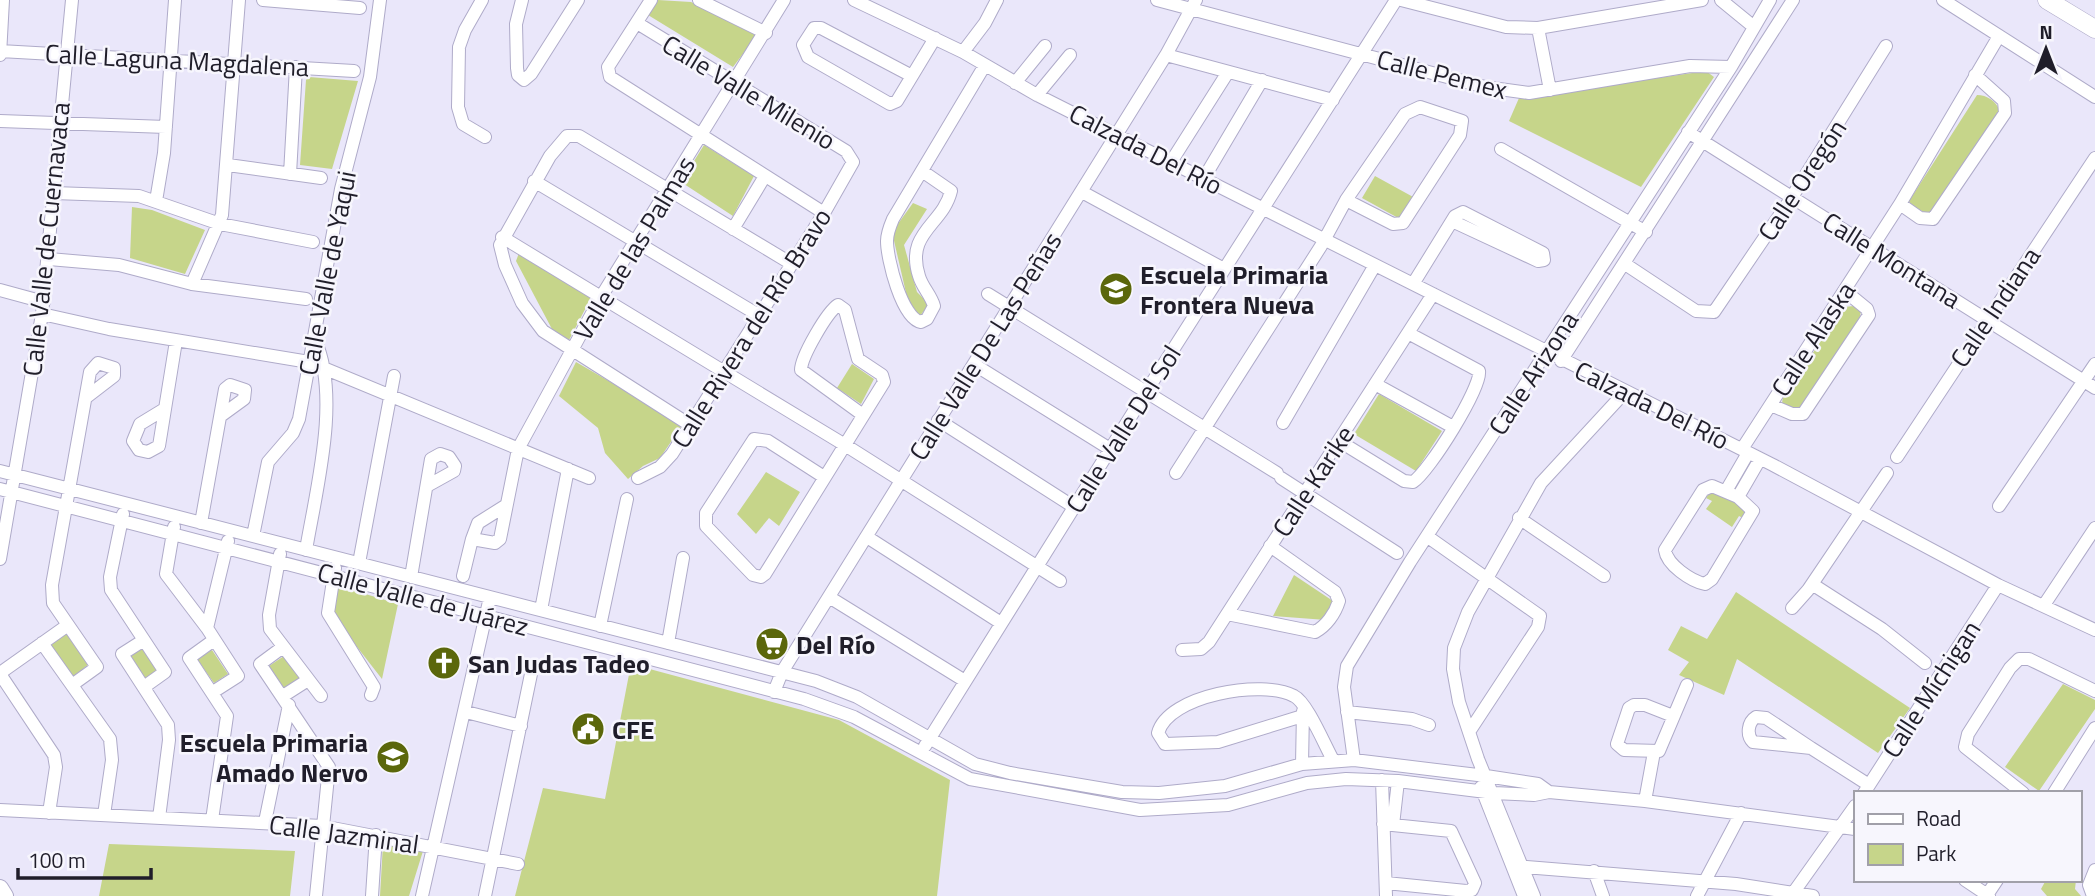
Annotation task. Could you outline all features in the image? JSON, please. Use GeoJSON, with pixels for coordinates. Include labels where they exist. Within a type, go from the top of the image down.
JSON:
{"type":"FeatureCollection","features":[{"type":"Feature","properties":{"kind":"highway"},"geometry":{"type":"LineString","coordinates":[[2047,0],[2095,29]]}},
{"type":"Feature","properties":{"kind":"highway"},"geometry":{"type":"LineString","coordinates":[[2067,0],[2095,18]]}},
{"type":"Feature","properties":{"kind":"main road"},"geometry":{"type":"LineString","coordinates":[[0,888],[5,896]]}},
{"type":"Feature","properties":{"kind":"street"},"geometry":{"type":"LineString","coordinates":[[0,53],[2,0]]}},
{"type":"Feature","properties":{"kind":"street","name":"Calle Valle de Cuernavaca"},"geometry":{"type":"LineString","coordinates":[[0,559],[6,491],[14,475],[43,308],[58,121],[72,0]]}},
{"type":"Feature","properties":{"kind":"street"},"geometry":{"type":"LineString","coordinates":[[156,201],[166,127],[175,0]]}},
{"type":"Feature","properties":{"kind":"street"},"geometry":{"type":"LineString","coordinates":[[192,284],[220,224],[228,165],[239,0]]}},
{"type":"Feature","properties":{"kind":"street"},"geometry":{"type":"LineString","coordinates":[[263,0],[360,8]]}},
{"type":"Feature","properties":{"kind":"street","name":"Calle Valle de Yaqui"},"geometry":{"type":"LineString","coordinates":[[253,536],[268,462],[296,428],[341,190],[370,77],[380,0]]}},
{"type":"Feature","properties":{"kind":"street"},"geometry":{"type":"LineString","coordinates":[[482,0],[461,38],[458,107],[463,124],[485,136]]}},
{"type":"Feature","properties":{"kind":"street"},"geometry":{"type":"LineString","coordinates":[[522,0],[517,15],[516,46],[518,75],[524,80],[531,74],[578,0]]}},
{"type":"Feature","properties":{"kind":"street"},"geometry":{"type":"LineString","coordinates":[[651,0],[610,63],[608,74],[612,79],[703,134],[824,213]]}},
{"type":"Feature","properties":{"kind":"street"},"geometry":{"type":"LineString","coordinates":[[699,0],[766,33]]}},
{"type":"Feature","properties":{"kind":"street","name":"Valle de las Palmas"},"geometry":{"type":"LineString","coordinates":[[471,539],[498,541],[518,449],[601,297],[784,0]]}},
{"type":"Feature","properties":{"kind":"street","name":"Calzada Del Río"},"geometry":{"type":"LineString","coordinates":[[854,0],[935,38],[1037,95],[1264,208],[1324,242],[1375,265],[1750,454],[1998,585],[2095,630]]}},
{"type":"Feature","properties":{"kind":"street"},"geometry":{"type":"LineString","coordinates":[[962,52],[985,23],[997,0]]}},
{"type":"Feature","properties":{"kind":"street","name":"Calle Pemex"},"geometry":{"type":"LineString","coordinates":[[1157,0],[1195,5],[1362,54],[1518,93],[1689,66],[1731,67]]}},
{"type":"Feature","properties":{"kind":"street","name":"Calle Valle Del Sol"},"geometry":{"type":"LineString","coordinates":[[920,754],[1036,566],[1396,0]]}},
{"type":"Feature","properties":{"kind":"street"},"geometry":{"type":"LineString","coordinates":[[1401,0],[1506,27],[1538,28],[1645,5],[1702,0]]}},
{"type":"Feature","properties":{"kind":"street"},"geometry":{"type":"LineString","coordinates":[[1721,0],[1754,27]]}},
{"type":"Feature","properties":{"kind":"street","name":"Calle Arizona"},"geometry":{"type":"LineString","coordinates":[[1354,760],[1344,678],[1347,666],[1731,67],[1770,0]]}},
{"type":"Feature","properties":{"kind":"street","name":"Calle Arizona"},"geometry":{"type":"LineString","coordinates":[[1561,361],[1793,0]]}},
{"type":"Feature","properties":{"kind":"street"},"geometry":{"type":"LineString","coordinates":[[1943,0],[2095,97]]}},
{"type":"Feature","properties":{"kind":"street","name":"Calle Valle De Las Peñas"},"geometry":{"type":"LineString","coordinates":[[774,692],[782,672],[975,365],[1195,5]]}},
{"type":"Feature","properties":{"kind":"street","name":"Calle Valle Milenio"},"geometry":{"type":"LineString","coordinates":[[637,23],[846,151],[852,157],[852,167]]}},
{"type":"Feature","properties":{"kind":"street"},"geometry":{"type":"LineString","coordinates":[[912,76],[821,28],[814,28],[803,45],[808,57],[885,104],[897,101],[935,38]]}},
{"type":"Feature","properties":{"kind":"street"},"geometry":{"type":"LineString","coordinates":[[1538,28],[1550,90]]}},
{"type":"Feature","properties":{"kind":"street","name":"Calle Alaska"},"geometry":{"type":"LineString","coordinates":[[1738,498],[1750,454],[1771,405],[1900,204],[2002,38]]}},
{"type":"Feature","properties":{"kind":"street"},"geometry":{"type":"LineString","coordinates":[[1015,83],[1045,46]]}},
{"type":"Feature","properties":{"kind":"street","name":"Calle Oregón"},"geometry":{"type":"LineString","coordinates":[[1625,264],[1696,311],[1714,312],[1792,197],[1886,46]]}},
{"type":"Feature","properties":{"kind":"street","name":"Calle Laguna Magdalena"},"geometry":{"type":"LineString","coordinates":[[0,53],[66,52],[354,71]]}},
{"type":"Feature","properties":{"kind":"street"},"geometry":{"type":"LineString","coordinates":[[1037,95],[1070,55]]}},
{"type":"Feature","properties":{"kind":"street"},"geometry":{"type":"LineString","coordinates":[[1166,55],[1333,100]]}},
{"type":"Feature","properties":{"kind":"street"},"geometry":{"type":"LineString","coordinates":[[922,172],[951,191],[917,244],[919,277],[934,306],[927,319],[921,322],[910,316],[902,302],[887,241],[893,219],[985,65]]}},
{"type":"Feature","properties":{"kind":"street"},"geometry":{"type":"LineString","coordinates":[[290,174],[296,67]]}},
{"type":"Feature","properties":{"kind":"street"},"geometry":{"type":"LineString","coordinates":[[1171,162],[1228,72]]}},
{"type":"Feature","properties":{"kind":"street"},"geometry":{"type":"LineString","coordinates":[[1900,204],[1920,218],[1933,219],[2005,113],[2004,101],[1976,79]]}},
{"type":"Feature","properties":{"kind":"street"},"geometry":{"type":"LineString","coordinates":[[1204,178],[1262,80]]}},
{"type":"Feature","properties":{"kind":"street"},"geometry":{"type":"LineString","coordinates":[[1176,473],[1324,242],[1351,198],[1405,114],[1420,107],[1459,119],[1463,125],[1460,135],[1406,221],[1392,224],[1351,198]]}},
{"type":"Feature","properties":{"kind":"street"},"geometry":{"type":"LineString","coordinates":[[0,121],[166,127]]}},
{"type":"Feature","properties":{"kind":"street","name":"Calle Montana"},"geometry":{"type":"LineString","coordinates":[[1688,132],[2090,384]]}},
{"type":"Feature","properties":{"kind":"street"},"geometry":{"type":"LineString","coordinates":[[690,425],[543,331],[522,303],[500,251],[502,237],[534,181],[563,139],[570,134],[579,135],[792,264]]}},
{"type":"Feature","properties":{"kind":"street"},"geometry":{"type":"LineString","coordinates":[[1501,149],[1646,232]]}},
{"type":"Feature","properties":{"kind":"street","name":"Calle Indiana"},"geometry":{"type":"LineString","coordinates":[[1897,457],[2095,158]]}},
{"type":"Feature","properties":{"kind":"street"},"geometry":{"type":"LineString","coordinates":[[228,165],[321,178]]}},
{"type":"Feature","properties":{"kind":"street","name":"Calle Rivera del Río Bravo"},"geometry":{"type":"LineString","coordinates":[[638,478],[666,462],[760,317],[852,167]]}},
{"type":"Feature","properties":{"kind":"street"},"geometry":{"type":"LineString","coordinates":[[733,229],[765,176]]}},
{"type":"Feature","properties":{"kind":"street"},"geometry":{"type":"LineString","coordinates":[[534,181],[760,317]]}},
{"type":"Feature","properties":{"kind":"street"},"geometry":{"type":"LineString","coordinates":[[54,192],[120,193],[156,201],[220,224],[313,242]]}},
{"type":"Feature","properties":{"kind":"street"},"geometry":{"type":"LineString","coordinates":[[1082,192],[1224,269]]}},
{"type":"Feature","properties":{"kind":"street"},"geometry":{"type":"LineString","coordinates":[[1412,284],[1452,221],[1459,212],[1467,212],[1543,253],[1544,260],[1538,261],[1452,221]]}},
{"type":"Feature","properties":{"kind":"street"},"geometry":{"type":"LineString","coordinates":[[502,237],[845,445],[1060,581]]}},
{"type":"Feature","properties":{"kind":"street"},"geometry":{"type":"LineString","coordinates":[[49,259],[119,265],[192,284],[306,299]]}},
{"type":"Feature","properties":{"kind":"street"},"geometry":{"type":"LineString","coordinates":[[1283,423],[1375,265]]}},
{"type":"Feature","properties":{"kind":"street"},"geometry":{"type":"LineString","coordinates":[[0,290],[43,308],[176,341],[309,362],[589,478]]}},
{"type":"Feature","properties":{"kind":"street"},"geometry":{"type":"LineString","coordinates":[[1771,405],[1791,414],[1803,414],[1841,361],[1869,315],[1867,309],[1845,291]]}},
{"type":"Feature","properties":{"kind":"street"},"geometry":{"type":"LineString","coordinates":[[988,294],[1205,428],[1398,553]]}},
{"type":"Feature","properties":{"kind":"street","name":"Calle Karike"},"geometry":{"type":"LineString","coordinates":[[1182,650],[1205,646],[1433,294]]}},
{"type":"Feature","properties":{"kind":"street"},"geometry":{"type":"LineString","coordinates":[[824,477],[768,441],[754,439],[706,513],[706,526],[753,575],[761,577],[768,570],[884,382],[882,375],[859,359],[845,310],[842,306],[834,307],[802,361],[801,370],[863,415]]}},
{"type":"Feature","properties":{"kind":"street"},"geometry":{"type":"LineString","coordinates":[[1339,441],[1404,481],[1418,480],[1453,427],[1478,383],[1479,371],[1408,333]]}},
{"type":"Feature","properties":{"kind":"street"},"geometry":{"type":"LineString","coordinates":[[306,550],[324,436],[324,368],[314,337]]}},
{"type":"Feature","properties":{"kind":"street"},"geometry":{"type":"LineString","coordinates":[[163,410],[176,341]]}},
{"type":"Feature","properties":{"kind":"street"},"geometry":{"type":"LineString","coordinates":[[1999,506],[2090,384],[2095,364]]}},
{"type":"Feature","properties":{"kind":"street"},"geometry":{"type":"LineString","coordinates":[[975,365],[1110,449]]}},
{"type":"Feature","properties":{"kind":"street"},"geometry":{"type":"LineString","coordinates":[[359,563],[394,376]]}},
{"type":"Feature","properties":{"kind":"street"},"geometry":{"type":"LineString","coordinates":[[1375,384],[1453,427]]}},
{"type":"Feature","properties":{"kind":"street"},"geometry":{"type":"LineString","coordinates":[[1534,896],[1517,865],[1481,775],[1454,682],[1452,660],[1461,624],[1519,518],[1550,470],[1625,392]]}},
{"type":"Feature","properties":{"kind":"street"},"geometry":{"type":"LineString","coordinates":[[72,685],[97,667],[53,603],[51,591],[88,396]]}},
{"type":"Feature","properties":{"kind":"street"},"geometry":{"type":"LineString","coordinates":[[201,523],[222,415]]}},
{"type":"Feature","properties":{"kind":"street"},"geometry":{"type":"LineString","coordinates":[[938,420],[1074,507]]}},
{"type":"Feature","properties":{"kind":"street","name":"Calle Alaska"},"geometry":{"type":"LineString","coordinates":[[1726,491],[1750,454]]}},
{"type":"Feature","properties":{"kind":"street"},"geometry":{"type":"LineString","coordinates":[[541,610],[568,469]]}},
{"type":"Feature","properties":{"kind":"street","name":"Calle Valle de Juárez"},"geometry":{"type":"LineString","coordinates":[[0,471],[782,672],[851,694],[975,764],[1010,773],[1140,793],[1225,786],[1302,764],[1354,760],[1457,771],[1538,784],[1549,792]]}},
{"type":"Feature","properties":{"kind":"street"},"geometry":{"type":"LineString","coordinates":[[1792,608],[1812,584],[1887,473]]}},
{"type":"Feature","properties":{"kind":"street"},"geometry":{"type":"LineString","coordinates":[[411,577],[427,486]]}},
{"type":"Feature","properties":{"kind":"street"},"geometry":{"type":"LineString","coordinates":[[1713,486],[1738,498],[1752,508],[1751,518],[1712,579],[1705,584],[1697,582],[1670,562],[1665,550],[1705,488],[1713,486]]}},
{"type":"Feature","properties":{"kind":"street","name":"Calle Valle de Juárez"},"geometry":{"type":"LineString","coordinates":[[6,491],[774,692],[854,717],[970,779],[1140,810],[1228,805],[1307,783],[1382,780],[1488,792],[1534,795],[1549,792]]}},
{"type":"Feature","properties":{"kind":"street"},"geometry":{"type":"LineString","coordinates":[[600,626],[627,499]]}},
{"type":"Feature","properties":{"kind":"street"},"geometry":{"type":"LineString","coordinates":[[125,503],[110,584],[114,597],[165,672],[144,687]]}},
{"type":"Feature","properties":{"kind":"street"},"geometry":{"type":"LineString","coordinates":[[463,576],[471,539],[478,523],[505,506]]}},
{"type":"Feature","properties":{"kind":"street"},"geometry":{"type":"LineString","coordinates":[[176,517],[166,574],[207,628],[238,676],[214,692]]}},
{"type":"Feature","properties":{"kind":"street"},"geometry":{"type":"LineString","coordinates":[[1519,518],[1604,576]]}},
{"type":"Feature","properties":{"kind":"street"},"geometry":{"type":"LineString","coordinates":[[2044,605],[2095,528]]}},
{"type":"Feature","properties":{"kind":"street"},"geometry":{"type":"LineString","coordinates":[[207,628],[230,531]]}},
{"type":"Feature","properties":{"kind":"street"},"geometry":{"type":"LineString","coordinates":[[867,537],[1001,623]]}},
{"type":"Feature","properties":{"kind":"street"},"geometry":{"type":"LineString","coordinates":[[1428,537],[1488,576],[1540,616],[1538,627],[1469,732]]}},
{"type":"Feature","properties":{"kind":"street"},"geometry":{"type":"LineString","coordinates":[[282,544],[269,623],[283,647],[321,696]]}},
{"type":"Feature","properties":{"kind":"street"},"geometry":{"type":"LineString","coordinates":[[1227,614],[1315,632],[1325,625],[1336,609],[1339,601],[1335,592],[1270,546]]}},
{"type":"Feature","properties":{"kind":"street"},"geometry":{"type":"LineString","coordinates":[[337,558],[328,613],[371,680],[374,687],[371,695]]}},
{"type":"Feature","properties":{"kind":"street"},"geometry":{"type":"LineString","coordinates":[[668,643],[683,558]]}},
{"type":"Feature","properties":{"kind":"street"},"geometry":{"type":"LineString","coordinates":[[392,592],[397,573]]}},
{"type":"Feature","properties":{"kind":"street"},"geometry":{"type":"LineString","coordinates":[[1812,584],[1882,629],[1925,663]]}},
{"type":"Feature","properties":{"kind":"street"},"geometry":{"type":"LineString","coordinates":[[440,604],[446,585]]}},
{"type":"Feature","properties":{"kind":"street","name":"Calle Míchigan"},"geometry":{"type":"LineString","coordinates":[[1867,789],[1998,585]]}},
{"type":"Feature","properties":{"kind":"street"},"geometry":{"type":"LineString","coordinates":[[422,896],[466,712],[490,597]]}},
{"type":"Feature","properties":{"kind":"street"},"geometry":{"type":"LineString","coordinates":[[829,597],[965,681]]}},
{"type":"Feature","properties":{"kind":"street"},"geometry":{"type":"LineString","coordinates":[[48,813],[56,767],[54,755],[0,674],[68,625]]}},
{"type":"Feature","properties":{"kind":"street"},"geometry":{"type":"LineString","coordinates":[[628,653],[633,634]]}},
{"type":"Feature","properties":{"kind":"street"},"geometry":{"type":"LineString","coordinates":[[144,640],[122,654],[166,719],[169,732],[159,818]]}},
{"type":"Feature","properties":{"kind":"street"},"geometry":{"type":"LineString","coordinates":[[212,820],[228,722],[226,711],[190,658],[214,640]]}},
{"type":"Feature","properties":{"kind":"street"},"geometry":{"type":"LineString","coordinates":[[43,643],[106,732],[112,746],[104,815]]}},
{"type":"Feature","properties":{"kind":"street"},"geometry":{"type":"LineString","coordinates":[[283,647],[260,664],[329,767],[316,896]]}},
{"type":"Feature","properties":{"kind":"street"},"geometry":{"type":"LineString","coordinates":[[2020,791],[1967,751],[1965,744],[1968,734],[2010,667],[2019,659],[2029,659],[2095,691]]}},
{"type":"Feature","properties":{"kind":"street"},"geometry":{"type":"LineString","coordinates":[[485,896],[495,859],[531,674]]}},
{"type":"Feature","properties":{"kind":"street"},"geometry":{"type":"LineString","coordinates":[[265,822],[286,701],[307,680]]}},
{"type":"Feature","properties":{"kind":"street"},"geometry":{"type":"LineString","coordinates":[[1673,716],[1639,704],[1629,708],[1617,744],[1624,750],[1654,752],[1662,747],[1687,685]]}},
{"type":"Feature","properties":{"kind":"street"},"geometry":{"type":"LineString","coordinates":[[1305,713],[1206,743],[1165,744],[1158,733],[1165,718],[1180,707],[1242,688],[1286,693],[1297,697],[1333,760]]}},
{"type":"Feature","properties":{"kind":"street"},"geometry":{"type":"LineString","coordinates":[[466,712],[521,726]]}},
{"type":"Feature","properties":{"kind":"street"},"geometry":{"type":"LineString","coordinates":[[1347,712],[1412,719],[1429,725]]}},
{"type":"Feature","properties":{"kind":"street"},"geometry":{"type":"LineString","coordinates":[[1302,764],[1305,713]]}},
{"type":"Feature","properties":{"kind":"street"},"geometry":{"type":"LineString","coordinates":[[2054,791],[2095,728]]}},
{"type":"Feature","properties":{"kind":"street"},"geometry":{"type":"LineString","coordinates":[[1811,748],[1867,789]]}},
{"type":"Feature","properties":{"kind":"street"},"geometry":{"type":"LineString","coordinates":[[1645,801],[1654,752]]}},
{"type":"Feature","properties":{"kind":"street"},"geometry":{"type":"LineString","coordinates":[[970,779],[975,764]]}},
{"type":"Feature","properties":{"kind":"street"},"geometry":{"type":"LineString","coordinates":[[1454,788],[1457,771]]}},
{"type":"Feature","properties":{"kind":"street"},"geometry":{"type":"LineString","coordinates":[[1382,780],[1388,824],[1386,890],[1466,891],[1474,888],[1474,880],[1451,831],[1388,824]]}},
{"type":"Feature","properties":{"kind":"street"},"geometry":{"type":"LineString","coordinates":[[1388,824],[1398,781]]}},
{"type":"Feature","properties":{"kind":"street"},"geometry":{"type":"LineString","coordinates":[[1225,786],[1228,805]]}},
{"type":"Feature","properties":{"kind":"street"},"geometry":{"type":"LineString","coordinates":[[1549,792],[1645,801],[1854,829]]}},
{"type":"Feature","properties":{"kind":"street"},"geometry":{"type":"LineString","coordinates":[[1792,894],[1854,808]]}},
{"type":"Feature","properties":{"kind":"street","name":"Calle Jazminal"},"geometry":{"type":"LineString","coordinates":[[0,810],[322,826],[518,864]]}},
{"type":"Feature","properties":{"kind":"street"},"geometry":{"type":"LineString","coordinates":[[1697,896],[1741,813]]}},
{"type":"Feature","properties":{"kind":"street"},"geometry":{"type":"LineString","coordinates":[[372,896],[376,835]]}},
{"type":"Feature","properties":{"kind":"street"},"geometry":{"type":"LineString","coordinates":[[1517,865],[1705,881],[1813,896]]}},
{"type":"Feature","properties":{"kind":"street"},"geometry":{"type":"LineString","coordinates":[[1517,865],[1524,896]]}},
{"type":"Feature","properties":{"kind":"street"},"geometry":{"type":"LineString","coordinates":[[2093,896],[2089,885],[2095,870]]}},
{"type":"Feature","properties":{"kind":"street"},"geometry":{"type":"LineString","coordinates":[[1594,871],[1603,896]]}},
{"type":"Feature","properties":{"kind":"green space"},"geometry":{"type":"Polygon","coordinates":[[[658,0],[691,2],[758,34],[733,67],[648,15],[658,0]]]}},
{"type":"Feature","properties":{"kind":"green space"},"geometry":{"type":"Polygon","coordinates":[[[1706,71],[1714,77],[1641,187],[1509,121],[1519,98],[1706,71]]]}},
{"type":"Feature","properties":{"kind":"green space"},"geometry":{"type":"Polygon","coordinates":[[[309,77],[358,81],[332,169],[300,165],[306,80],[309,77]]]}},
{"type":"Feature","properties":{"kind":"green space"},"geometry":{"type":"Polygon","coordinates":[[[1977,95],[1991,99],[2000,111],[1935,211],[1928,214],[1910,205],[1909,201],[1977,95]]]}},
{"type":"Feature","properties":{"kind":"green space"},"geometry":{"type":"Polygon","coordinates":[[[704,145],[754,176],[733,216],[681,182],[704,145]]]}},
{"type":"Feature","properties":{"kind":"green space"},"geometry":{"type":"Polygon","coordinates":[[[1375,176],[1415,198],[1400,219],[1362,198],[1375,176]]]}},
{"type":"Feature","properties":{"kind":"green space"},"geometry":{"type":"Polygon","coordinates":[[[913,203],[927,209],[904,245],[917,292],[929,304],[920,316],[910,310],[892,232],[913,203]]]}},
{"type":"Feature","properties":{"kind":"green space"},"geometry":{"type":"Polygon","coordinates":[[[132,207],[152,210],[205,230],[185,274],[130,258],[132,207]]]}},
{"type":"Feature","properties":{"kind":"green space"},"geometry":{"type":"Polygon","coordinates":[[[519,253],[592,296],[569,340],[553,331],[516,261],[519,253]]]}},
{"type":"Feature","properties":{"kind":"green space"},"geometry":{"type":"Polygon","coordinates":[[[1854,306],[1861,311],[1859,321],[1803,407],[1794,410],[1782,403],[1783,397],[1844,307],[1854,306]]]}},
{"type":"Feature","properties":{"kind":"green space"},"geometry":{"type":"Polygon","coordinates":[[[576,362],[683,424],[660,458],[643,466],[628,479],[605,453],[598,428],[559,396],[576,362]]]}},
{"type":"Feature","properties":{"kind":"green space"},"geometry":{"type":"Polygon","coordinates":[[[852,364],[874,379],[861,404],[837,388],[852,364]]]}},
{"type":"Feature","properties":{"kind":"green space"},"geometry":{"type":"Polygon","coordinates":[[[1379,394],[1442,431],[1416,471],[1354,434],[1379,394]]]}},
{"type":"Feature","properties":{"kind":"green space"},"geometry":{"type":"Polygon","coordinates":[[[766,472],[800,492],[779,526],[769,518],[756,534],[737,514],[766,472]]]}},
{"type":"Feature","properties":{"kind":"green space"},"geometry":{"type":"Polygon","coordinates":[[[1712,489],[1751,511],[1745,519],[1739,516],[1732,527],[1706,509],[1712,501],[1706,498],[1712,489]]]}},
{"type":"Feature","properties":{"kind":"green space"},"geometry":{"type":"Polygon","coordinates":[[[1294,575],[1336,603],[1326,620],[1273,616],[1294,575]]]}},
{"type":"Feature","properties":{"kind":"green space"},"geometry":{"type":"Polygon","coordinates":[[[333,584],[398,604],[382,679],[329,611],[333,584]]]}},
{"type":"Feature","properties":{"kind":"green space"},"geometry":{"type":"Polygon","coordinates":[[[1736,592],[1910,708],[1878,753],[1737,659],[1724,695],[1679,675],[1689,662],[1668,650],[1681,626],[1707,639],[1736,592]]]}},
{"type":"Feature","properties":{"kind":"green space"},"geometry":{"type":"Polygon","coordinates":[[[65,632],[89,664],[73,677],[49,644],[65,632]]]}},
{"type":"Feature","properties":{"kind":"green space"},"geometry":{"type":"Polygon","coordinates":[[[144,646],[160,668],[145,679],[128,658],[144,646]]]}},
{"type":"Feature","properties":{"kind":"green space"},"geometry":{"type":"Polygon","coordinates":[[[212,650],[228,674],[214,683],[197,659],[212,650]]]}},
{"type":"Feature","properties":{"kind":"green space"},"geometry":{"type":"Polygon","coordinates":[[[287,654],[303,679],[285,691],[269,666],[287,654]]]}},
{"type":"Feature","properties":{"kind":"green space"},"geometry":{"type":"Polygon","coordinates":[[[631,664],[839,720],[950,780],[937,896],[515,896],[543,788],[605,799],[631,664]]]}},
{"type":"Feature","properties":{"kind":"green space"},"geometry":{"type":"Polygon","coordinates":[[[2063,684],[2095,700],[2095,709],[2039,791],[2005,767],[2063,684]]]}},
{"type":"Feature","properties":{"kind":"green space"},"geometry":{"type":"Polygon","coordinates":[[[109,844],[295,851],[290,896],[99,896],[109,844]]]}},
{"type":"Feature","properties":{"kind":"green space"},"geometry":{"type":"Polygon","coordinates":[[[383,844],[423,851],[409,896],[380,896],[383,844]]]}},
{"type":"Feature","properties":{"kind":"green space"},"geometry":{"type":"Polygon","coordinates":[[[2045,882],[2076,882],[2075,889],[2081,896],[2047,896],[2041,889],[2045,882]]]}},
{"type":"Feature","properties":{"kind":"place","name":"Escuela Primaria Frontera Nueva"},"geometry":{"type":"Point","coordinates":[1116,289]}},
{"type":"Feature","properties":{"kind":"place","name":"Del Río"},"geometry":{"type":"Point","coordinates":[772,644]}},
{"type":"Feature","properties":{"kind":"place","name":"San Judas Tadeo"},"geometry":{"type":"Point","coordinates":[444,663]}},
{"type":"Feature","properties":{"kind":"place","name":"CFE"},"geometry":{"type":"Point","coordinates":[588,729]}},
{"type":"Feature","properties":{"kind":"place","name":"Escuela Primaria Amado Nervo"},"geometry":{"type":"Point","coordinates":[393,757]}}]}
